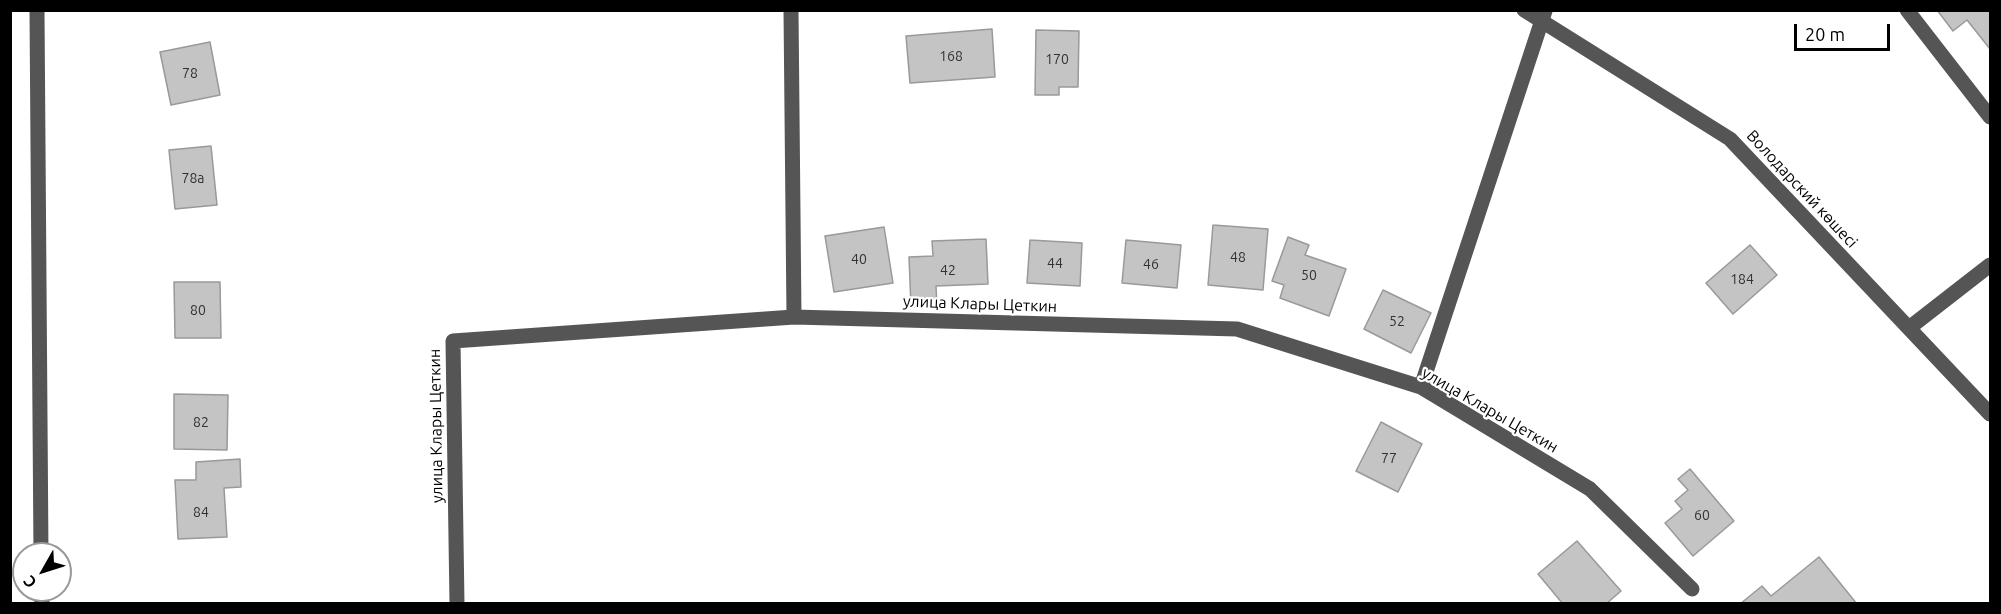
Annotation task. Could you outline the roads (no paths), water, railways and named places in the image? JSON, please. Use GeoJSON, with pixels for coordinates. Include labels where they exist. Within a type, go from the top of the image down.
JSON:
{"type":"FeatureCollection","features":[{"type":"Feature","properties":{"kind":"street"},"geometry":{"type":"LineString","coordinates":[[37,10],[41,542]]}},
{"type":"Feature","properties":{"kind":"street"},"geometry":{"type":"LineString","coordinates":[[791,10],[794,317]]}},
{"type":"Feature","properties":{"kind":"street","name":"Володарский көшесі"},"geometry":{"type":"LineString","coordinates":[[1524,10],[1543,15],[1730,139],[1990,414]]}},
{"type":"Feature","properties":{"kind":"street"},"geometry":{"type":"LineString","coordinates":[[1906,10],[1990,117]]}},
{"type":"Feature","properties":{"kind":"street"},"geometry":{"type":"LineString","coordinates":[[1421,387],[1543,15]]}},
{"type":"Feature","properties":{"kind":"street"},"geometry":{"type":"LineString","coordinates":[[1910,328],[1990,265]]}},
{"type":"Feature","properties":{"kind":"street","name":"улица Клары Цеткин"},"geometry":{"type":"LineString","coordinates":[[457,603],[453,341],[794,317],[1237,329],[1421,387],[1590,489],[1692,588]]}}]}
